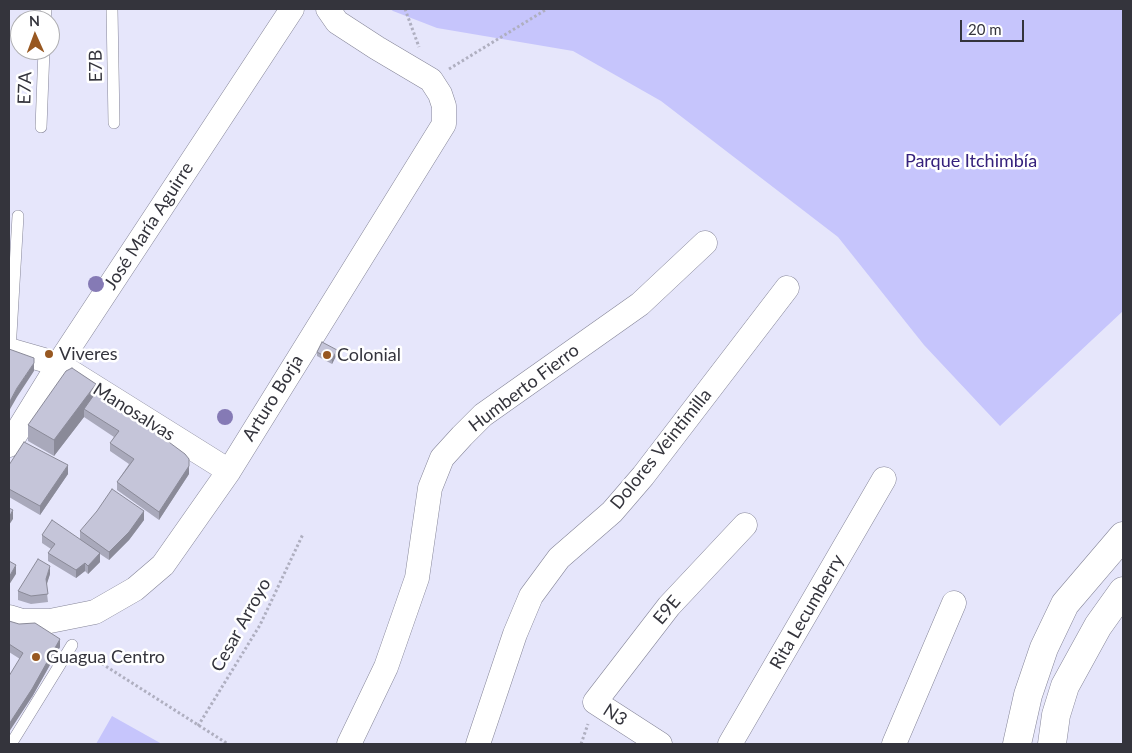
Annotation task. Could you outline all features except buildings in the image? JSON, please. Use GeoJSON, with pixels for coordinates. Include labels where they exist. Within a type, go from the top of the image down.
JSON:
{"type":"FeatureCollection","features":[{"type":"Feature","properties":{"kind":"main road"},"geometry":{"type":"LineString","coordinates":[[1017,744],[1028,695],[1044,648],[1065,604],[1123,536]]}},
{"type":"Feature","properties":{"kind":"main road"},"geometry":{"type":"LineString","coordinates":[[1052,744],[1056,715],[1065,686],[1098,626],[1123,591]]}},
{"type":"Feature","properties":{"kind":"street","name":"José María Aguirre"},"geometry":{"type":"LineString","coordinates":[[9,445],[58,364],[292,9]]}},
{"type":"Feature","properties":{"kind":"street"},"geometry":{"type":"LineString","coordinates":[[328,9],[337,22],[431,80]]}},
{"type":"Feature","properties":{"kind":"street","name":"Arturo Borja"},"geometry":{"type":"LineString","coordinates":[[9,617],[22,621],[50,621],[95,612],[135,589],[163,565],[229,471],[444,124],[444,106],[440,94],[431,80]]}},
{"type":"Feature","properties":{"kind":"street","name":"Humberto Fierro"},"geometry":{"type":"LineString","coordinates":[[349,744],[386,667],[417,578],[430,488],[442,458],[484,415],[640,304],[705,243]]}},
{"type":"Feature","properties":{"kind":"street","name":"Dolores Veintimilla"},"geometry":{"type":"LineString","coordinates":[[478,744],[514,634],[531,596],[559,558],[612,512],[643,476],[787,288]]}},
{"type":"Feature","properties":{"kind":"street","name":"Manosalvas"},"geometry":{"type":"LineString","coordinates":[[10,350],[58,364],[229,471]]}},
{"type":"Feature","properties":{"kind":"street","name":"Rita Lecumberry"},"geometry":{"type":"LineString","coordinates":[[730,744],[884,479]]}},
{"type":"Feature","properties":{"kind":"street","name":"E9E"},"geometry":{"type":"LineString","coordinates":[[595,702],[669,606],[745,524]]}},
{"type":"Feature","properties":{"kind":"street"},"geometry":{"type":"LineString","coordinates":[[894,744],[954,603]]}},
{"type":"Feature","properties":{"kind":"street","name":"N3"},"geometry":{"type":"LineString","coordinates":[[595,702],[660,744]]}},
{"type":"Feature","properties":{"kind":"lane","name":"E7B"},"geometry":{"type":"LineString","coordinates":[[112,9],[114,123]]}},
{"type":"Feature","properties":{"kind":"lane","name":"E7A"},"geometry":{"type":"LineString","coordinates":[[41,127],[44,60]]}},
{"type":"Feature","properties":{"kind":"lane"},"geometry":{"type":"LineString","coordinates":[[10,350],[18,216]]}},
{"type":"Feature","properties":{"kind":"lane"},"geometry":{"type":"LineString","coordinates":[[11,744],[72,645]]}},
{"type":"Feature","properties":{"kind":"path"},"geometry":{"type":"LineString","coordinates":[[431,80],[547,9]]}},
{"type":"Feature","properties":{"kind":"path","name":"Cesar Arroyo"},"geometry":{"type":"LineString","coordinates":[[198,726],[260,625],[303,534]]}},
{"type":"Feature","properties":{"kind":"path"},"geometry":{"type":"LineString","coordinates":[[72,645],[228,744]]}},
{"type":"Feature","properties":{"kind":"green space","name":"Parque Itchimbía"},"geometry":{"type":"Polygon","coordinates":[[[390,9],[1123,9],[1123,311],[1000,426],[924,345],[838,237],[661,101],[573,51],[437,28],[390,9]]]}},
{"type":"Feature","properties":{"kind":"green space"},"geometry":{"type":"Polygon","coordinates":[[[112,716],[162,744],[96,744],[112,716]]]}},
{"type":"Feature","properties":{"kind":"place","name":"Viveres"},"geometry":{"type":"Point","coordinates":[49,354]}},
{"type":"Feature","properties":{"kind":"place","name":"Colonial"},"geometry":{"type":"Point","coordinates":[327,355]}},
{"type":"Feature","properties":{"kind":"place","name":"Guagua Centro"},"geometry":{"type":"Point","coordinates":[36,657]}}]}
